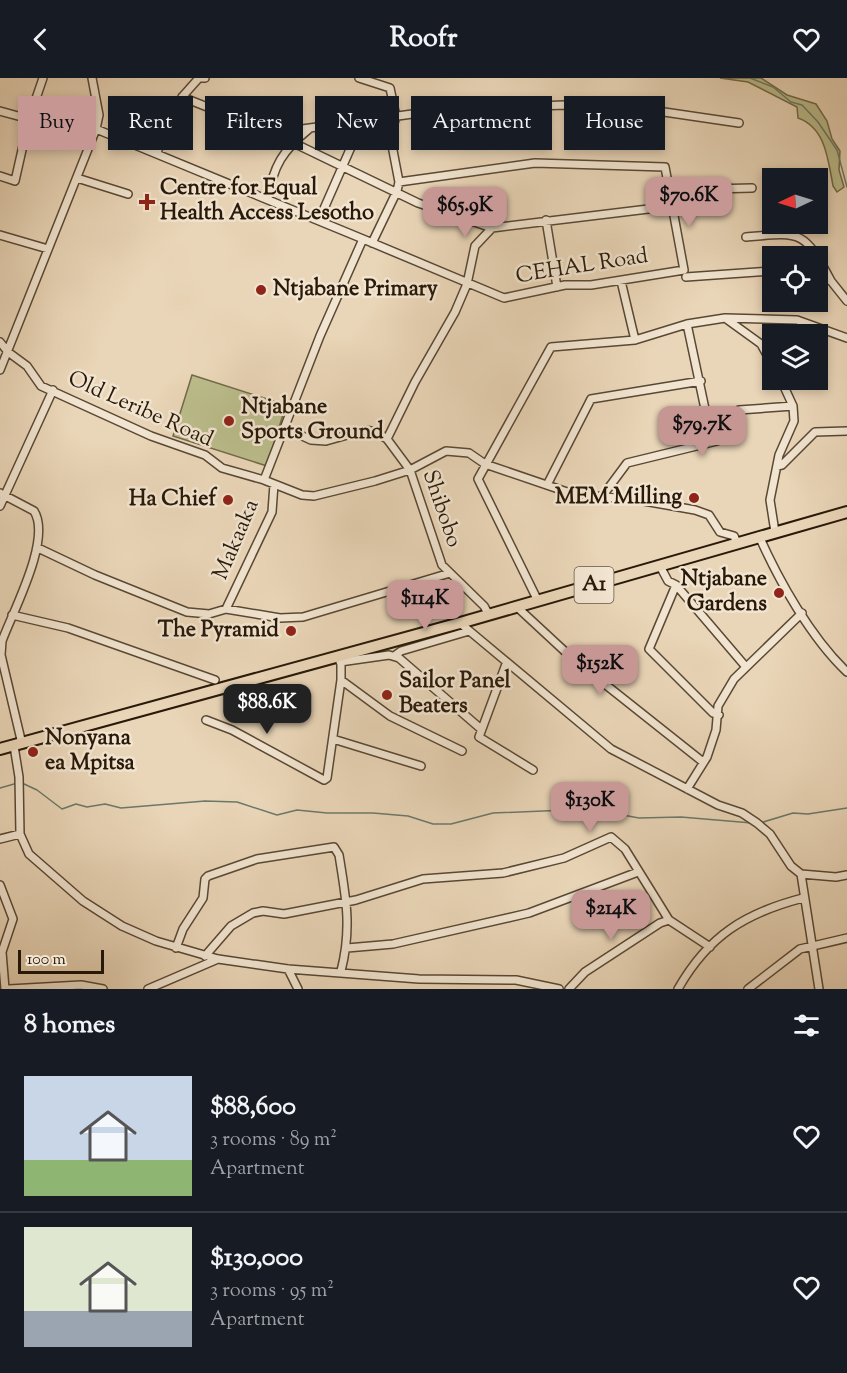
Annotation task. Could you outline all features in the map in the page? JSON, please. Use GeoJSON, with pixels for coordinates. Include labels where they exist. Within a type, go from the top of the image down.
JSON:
{"type":"FeatureCollection","features":[{"type":"Feature","properties":{"kind":"main road","name":"A1"},"geometry":{"type":"LineString","coordinates":[[0,749],[340,659],[847,512]]}},
{"type":"Feature","properties":{"kind":"street"},"geometry":{"type":"LineString","coordinates":[[36,96],[43,78]]}},
{"type":"Feature","properties":{"kind":"street"},"geometry":{"type":"LineString","coordinates":[[92,78],[95,96]]}},
{"type":"Feature","properties":{"kind":"street"},"geometry":{"type":"LineString","coordinates":[[183,96],[199,78],[206,78]]}},
{"type":"Feature","properties":{"kind":"street"},"geometry":{"type":"LineString","coordinates":[[359,78],[390,88],[392,96]]}},
{"type":"Feature","properties":{"kind":"street"},"geometry":{"type":"LineString","coordinates":[[96,99],[99,115],[96,129],[157,152],[363,239],[320,336],[264,480]]}},
{"type":"Feature","properties":{"kind":"street"},"geometry":{"type":"LineString","coordinates":[[399,117],[449,109],[565,105],[637,108],[739,123]]}},
{"type":"Feature","properties":{"kind":"street"},"geometry":{"type":"LineString","coordinates":[[0,111],[18,116]]}},
{"type":"Feature","properties":{"kind":"street"},"geometry":{"type":"LineString","coordinates":[[303,130],[315,128]]}},
{"type":"Feature","properties":{"kind":"street"},"geometry":{"type":"LineString","coordinates":[[303,134],[309,129]]}},
{"type":"Feature","properties":{"kind":"street"},"geometry":{"type":"LineString","coordinates":[[303,147],[418,203],[492,228],[673,206]]}},
{"type":"Feature","properties":{"kind":"street"},"geometry":{"type":"LineString","coordinates":[[0,176],[15,181],[22,150]]}},
{"type":"Feature","properties":{"kind":"street"},"geometry":{"type":"LineString","coordinates":[[0,370],[88,150]]}},
{"type":"Feature","properties":{"kind":"street"},"geometry":{"type":"LineString","coordinates":[[268,199],[272,171],[286,150]]}},
{"type":"Feature","properties":{"kind":"street"},"geometry":{"type":"LineString","coordinates":[[319,220],[350,150]]}},
{"type":"Feature","properties":{"kind":"street"},"geometry":{"type":"LineString","coordinates":[[372,243],[397,191],[399,182],[393,150]]}},
{"type":"Feature","properties":{"kind":"street"},"geometry":{"type":"LineString","coordinates":[[399,182],[535,163],[665,167],[685,273]]}},
{"type":"Feature","properties":{"kind":"street"},"geometry":{"type":"LineString","coordinates":[[77,178],[128,194]]}},
{"type":"Feature","properties":{"kind":"street"},"geometry":{"type":"LineString","coordinates":[[670,190],[752,188]]}},
{"type":"Feature","properties":{"kind":"street"},"geometry":{"type":"LineString","coordinates":[[546,220],[557,287]]}},
{"type":"Feature","properties":{"kind":"street"},"geometry":{"type":"LineString","coordinates":[[285,428],[311,440],[326,441],[365,430],[376,432],[387,440],[415,381],[455,312],[467,284],[475,246],[492,228]]}},
{"type":"Feature","properties":{"kind":"street"},"geometry":{"type":"LineString","coordinates":[[746,237],[788,233],[802,238],[816,251],[831,281],[847,301]]}},
{"type":"Feature","properties":{"kind":"street"},"geometry":{"type":"LineString","coordinates":[[0,235],[48,249]]}},
{"type":"Feature","properties":{"kind":"street","name":"CEHAL Road"},"geometry":{"type":"LineString","coordinates":[[363,239],[504,298],[557,287],[685,273],[762,271]]}},
{"type":"Feature","properties":{"kind":"street"},"geometry":{"type":"LineString","coordinates":[[621,280],[635,340]]}},
{"type":"Feature","properties":{"kind":"street"},"geometry":{"type":"LineString","coordinates":[[725,318],[762,346]]}},
{"type":"Feature","properties":{"kind":"street"},"geometry":{"type":"LineString","coordinates":[[538,601],[478,479],[551,347],[635,340],[687,324],[725,318],[797,320],[847,338]]}},
{"type":"Feature","properties":{"kind":"street"},"geometry":{"type":"LineString","coordinates":[[687,324],[701,381],[712,442]]}},
{"type":"Feature","properties":{"kind":"street","name":"Old Leribe Road"},"geometry":{"type":"LineString","coordinates":[[0,342],[8,352],[27,366],[41,386],[151,435],[205,455],[222,468],[264,480],[307,497],[342,490],[410,470],[446,451],[469,453],[485,464],[573,494],[638,500],[695,510],[709,515],[720,532],[734,536],[737,543]]}},
{"type":"Feature","properties":{"kind":"street"},"geometry":{"type":"LineString","coordinates":[[546,485],[591,399],[701,381]]}},
{"type":"Feature","properties":{"kind":"street"},"geometry":{"type":"LineString","coordinates":[[0,506],[2,493],[53,390]]}},
{"type":"Feature","properties":{"kind":"street"},"geometry":{"type":"LineString","coordinates":[[775,532],[770,500],[777,466],[794,420],[794,406],[786,390]]}},
{"type":"Feature","properties":{"kind":"street"},"geometry":{"type":"LineString","coordinates":[[601,498],[627,463],[712,442],[723,434],[739,410],[794,406]]}},
{"type":"Feature","properties":{"kind":"street"},"geometry":{"type":"LineString","coordinates":[[777,466],[782,465],[815,432],[847,431]]}},
{"type":"Feature","properties":{"kind":"street","name":"Shibobo"},"geometry":{"type":"LineString","coordinates":[[387,440],[410,470],[438,558],[484,606],[489,615]]}},
{"type":"Feature","properties":{"kind":"street","name":"Makaaka"},"geometry":{"type":"LineString","coordinates":[[226,609],[272,512],[274,484]]}},
{"type":"Feature","properties":{"kind":"street"},"geometry":{"type":"LineString","coordinates":[[2,493],[37,515],[38,548],[2,640],[1,654],[18,745],[20,834],[29,854],[83,901],[122,926],[176,948],[205,956],[288,969],[341,971],[419,979],[516,980],[538,987],[559,989]]}},
{"type":"Feature","properties":{"kind":"street"},"geometry":{"type":"LineString","coordinates":[[759,536],[781,582],[814,633],[847,672]]}},
{"type":"Feature","properties":{"kind":"street"},"geometry":{"type":"LineString","coordinates":[[38,548],[187,612],[209,614],[226,609],[280,618],[303,617],[450,573]]}},
{"type":"Feature","properties":{"kind":"street"},"geometry":{"type":"LineString","coordinates":[[660,566],[668,581],[676,585],[746,667]]}},
{"type":"Feature","properties":{"kind":"street"},"geometry":{"type":"LineString","coordinates":[[676,585],[649,649],[713,713],[719,716]]}},
{"type":"Feature","properties":{"kind":"street"},"geometry":{"type":"LineString","coordinates":[[517,607],[572,658],[703,762]]}},
{"type":"Feature","properties":{"kind":"street"},"geometry":{"type":"LineString","coordinates":[[687,789],[711,747],[719,716],[718,706],[734,679],[802,613]]}},
{"type":"Feature","properties":{"kind":"street"},"geometry":{"type":"LineString","coordinates":[[12,615],[68,628],[215,680]]}},
{"type":"Feature","properties":{"kind":"street"},"geometry":{"type":"LineString","coordinates":[[460,623],[506,664],[568,711],[611,749],[718,805],[742,813],[757,823],[770,834],[791,866],[801,874],[836,877],[847,875]]}},
{"type":"Feature","properties":{"kind":"street"},"geometry":{"type":"LineString","coordinates":[[394,656],[401,651],[469,631]]}},
{"type":"Feature","properties":{"kind":"street"},"geometry":{"type":"LineString","coordinates":[[206,720],[232,730],[321,780],[327,778],[341,680],[340,659],[394,656],[405,661],[481,729]]}},
{"type":"Feature","properties":{"kind":"street"},"geometry":{"type":"LineString","coordinates":[[506,664],[479,737],[533,770]]}},
{"type":"Feature","properties":{"kind":"street"},"geometry":{"type":"LineString","coordinates":[[341,680],[390,716],[462,751]]}},
{"type":"Feature","properties":{"kind":"street"},"geometry":{"type":"LineString","coordinates":[[333,739],[421,766]]}},
{"type":"Feature","properties":{"kind":"street"},"geometry":{"type":"LineString","coordinates":[[0,839],[20,834]]}},
{"type":"Feature","properties":{"kind":"street"},"geometry":{"type":"LineString","coordinates":[[205,956],[231,926],[253,913],[263,911],[284,914],[347,902],[423,879],[496,874],[549,863],[611,837],[625,849],[638,872],[661,903],[669,920],[710,947]]}},
{"type":"Feature","properties":{"kind":"street"},"geometry":{"type":"LineString","coordinates":[[176,948],[183,929],[203,898],[204,879],[257,859],[334,847],[339,855],[347,902],[347,948],[341,971]]}},
{"type":"Feature","properties":{"kind":"street"},"geometry":{"type":"LineString","coordinates":[[347,948],[393,944],[529,913],[638,872]]}},
{"type":"Feature","properties":{"kind":"street"},"geometry":{"type":"LineString","coordinates":[[801,874],[819,989]]}},
{"type":"Feature","properties":{"kind":"street"},"geometry":{"type":"LineString","coordinates":[[0,885],[13,919],[2,952],[5,989]]}},
{"type":"Feature","properties":{"kind":"street"},"geometry":{"type":"LineString","coordinates":[[678,989],[690,968],[728,929],[747,917],[803,898]]}},
{"type":"Feature","properties":{"kind":"street"},"geometry":{"type":"LineString","coordinates":[[569,989],[585,972],[660,923],[669,920]]}},
{"type":"Feature","properties":{"kind":"street"},"geometry":{"type":"LineString","coordinates":[[748,989],[777,964],[800,949],[847,938]]}},
{"type":"Feature","properties":{"kind":"street"},"geometry":{"type":"LineString","coordinates":[[148,989],[218,959]]}},
{"type":"Feature","properties":{"kind":"street"},"geometry":{"type":"LineString","coordinates":[[288,969],[298,989]]}},
{"type":"Feature","properties":{"kind":"street"},"geometry":{"type":"LineString","coordinates":[[9,989],[81,985],[103,989]]}},
{"type":"Feature","properties":{"kind":"green space"},"geometry":{"type":"Polygon","coordinates":[[[720,78],[761,78],[787,95],[816,104],[827,121],[832,139],[840,151],[839,170],[844,187],[837,192],[833,186],[827,156],[820,137],[815,129],[798,118],[797,107],[748,82],[720,78]]]}},
{"type":"Feature","properties":{"kind":"green space","name":"Ntjabane Sports Ground"},"geometry":{"type":"Polygon","coordinates":[[[192,375],[286,405],[267,466],[173,436],[192,375]]]}},
{"type":"Feature","properties":{"kind":"waterway"},"geometry":{"type":"LineString","coordinates":[[750,78],[773,87],[791,102],[802,105],[818,122],[837,150],[847,187]]}},
{"type":"Feature","properties":{"kind":"waterway"},"geometry":{"type":"LineString","coordinates":[[22,783],[37,790],[62,809],[76,804],[87,807],[105,804],[121,808],[205,801],[237,802],[277,815],[297,810],[327,813],[373,813],[408,816],[433,824],[451,824],[493,813],[590,809],[639,818],[681,817],[752,823]]}},
{"type":"Feature","properties":{"kind":"waterway"},"geometry":{"type":"LineString","coordinates":[[0,788],[14,784]]}},
{"type":"Feature","properties":{"kind":"waterway"},"geometry":{"type":"LineString","coordinates":[[760,823],[793,813],[808,814],[847,808]]}},
{"type":"Feature","properties":{"kind":"place","name":"Centre for Equal Health Access Lesotho"},"geometry":{"type":"Point","coordinates":[147,202]}},
{"type":"Feature","properties":{"kind":"place","name":"Ntjabane Primary"},"geometry":{"type":"Point","coordinates":[261,290]}},
{"type":"Feature","properties":{"kind":"place","name":"Ntjabane Sports Ground"},"geometry":{"type":"Point","coordinates":[229,421]}},
{"type":"Feature","properties":{"kind":"place","name":"MEM Milling"},"geometry":{"type":"Point","coordinates":[694,498]}},
{"type":"Feature","properties":{"kind":"place","name":"Ha Chief"},"geometry":{"type":"Point","coordinates":[228,500]}},
{"type":"Feature","properties":{"kind":"place","name":"Ntjabane Gardens"},"geometry":{"type":"Point","coordinates":[779,593]}},
{"type":"Feature","properties":{"kind":"place","name":"The Pyramid"},"geometry":{"type":"Point","coordinates":[291,631]}},
{"type":"Feature","properties":{"kind":"place","name":"Sailor Panel Beaters"},"geometry":{"type":"Point","coordinates":[387,695]}},
{"type":"Feature","properties":{"kind":"place","name":"Nonyana ea Mpitsa"},"geometry":{"type":"Point","coordinates":[33,752]}}]}
